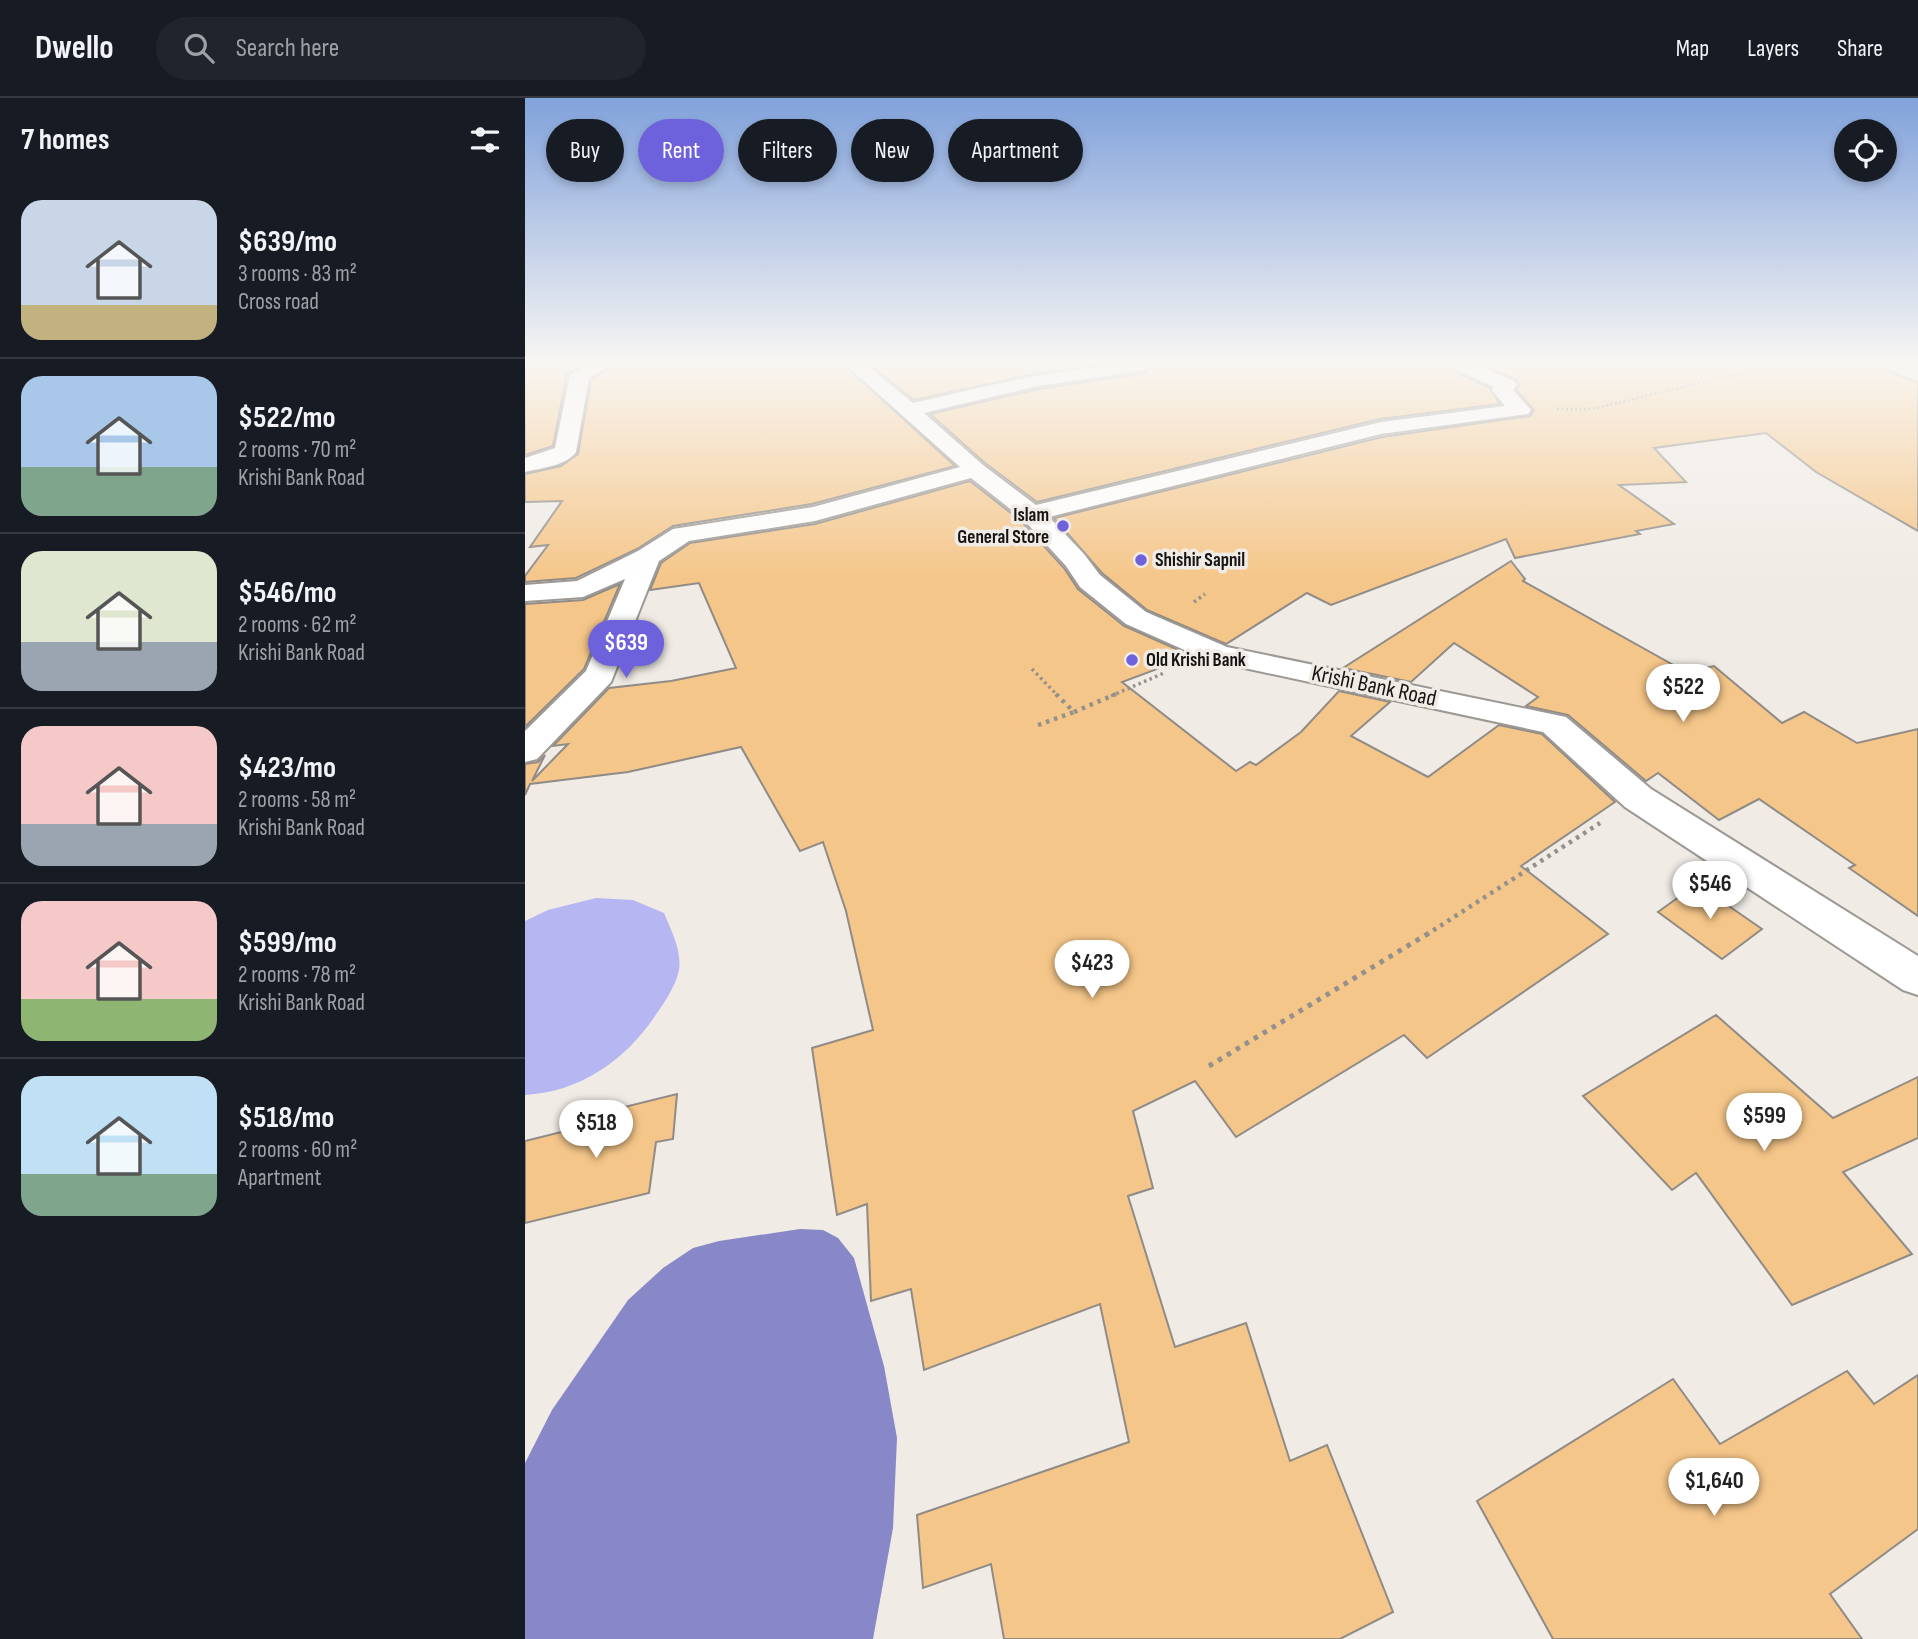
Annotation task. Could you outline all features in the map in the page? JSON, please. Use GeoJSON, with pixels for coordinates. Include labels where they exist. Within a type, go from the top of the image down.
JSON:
{"type":"FeatureCollection","features":[{"type":"Feature","properties":{"kind":"street"},"geometry":{"type":"LineString","coordinates":[[525,465],[565,452],[568,437]]}},
{"type":"Feature","properties":{"kind":"street","name":"Krishi Bank Road"},"geometry":{"type":"LineString","coordinates":[[939,437],[975,470],[1033,514],[1075,560],[1090,581],[1136,618],[1213,652],[1554,723],[1638,798],[1918,978]]}},
{"type":"Feature","properties":{"kind":"street"},"geometry":{"type":"LineString","coordinates":[[1033,514],[1350,437]]}},
{"type":"Feature","properties":{"kind":"street"},"geometry":{"type":"LineString","coordinates":[[525,593],[583,589],[647,557],[682,534],[815,514],[975,470]]}},
{"type":"Feature","properties":{"kind":"street"},"geometry":{"type":"LineString","coordinates":[[525,751],[600,675],[647,557]]}},
{"type":"Feature","properties":{"kind":"path"},"geometry":{"type":"LineString","coordinates":[[1038,725],[1213,652]]}},
{"type":"Feature","properties":{"kind":"path"},"geometry":{"type":"LineString","coordinates":[[1032,668],[1074,712]]}},
{"type":"Feature","properties":{"kind":"path"},"geometry":{"type":"LineString","coordinates":[[1209,1066],[1443,925],[1638,798]]}},
{"type":"Feature","properties":{"kind":"shaded area"},"geometry":{"type":"Polygon","coordinates":[[[596,898],[633,900],[664,913],[679,955],[676,981],[645,1030],[617,1058],[583,1080],[546,1093],[525,1095],[525,921],[548,910],[596,898]]]}},
{"type":"Feature","properties":{"kind":"shaded area"},"geometry":{"type":"Polygon","coordinates":[[[800,1229],[823,1230],[838,1238],[854,1258],[884,1366],[897,1438],[893,1528],[873,1639],[525,1639],[525,1463],[552,1410],[628,1300],[663,1268],[693,1248],[719,1241],[800,1229]]]}},
{"type":"Feature","properties":{"kind":"building"},"geometry":{"type":"Polygon","coordinates":[[[525,437],[555,437],[553,446],[525,455],[525,437]]]}},
{"type":"Feature","properties":{"kind":"building"},"geometry":{"type":"Polygon","coordinates":[[[581,437],[923,437],[955,466],[812,504],[673,526],[637,549],[576,578],[525,582],[525,576],[548,545],[530,547],[562,501],[525,502],[525,474],[561,466],[578,454],[581,437]]]}},
{"type":"Feature","properties":{"kind":"building"},"geometry":{"type":"Polygon","coordinates":[[[956,437],[1306,437],[1037,502],[956,437]]]}},
{"type":"Feature","properties":{"kind":"building"},"geometry":{"type":"Polygon","coordinates":[[[1382,437],[1737,437],[1654,448],[1686,482],[1619,485],[1674,524],[1636,531],[1640,534],[1515,558],[1506,539],[1331,605],[1307,593],[1226,644],[1147,610],[1102,573],[1054,518],[1382,437]]]}},
{"type":"Feature","properties":{"kind":"building"},"geometry":{"type":"Polygon","coordinates":[[[1771,437],[1918,437],[1918,531],[1816,472],[1771,437]]]}},
{"type":"Feature","properties":{"kind":"building"},"geometry":{"type":"Polygon","coordinates":[[[970,481],[1021,521],[1064,568],[1078,589],[1124,626],[1192,656],[1122,682],[1236,771],[1250,762],[1256,765],[1301,732],[1339,691],[1390,702],[1351,736],[1428,777],[1499,725],[1542,734],[1615,802],[1521,866],[1608,934],[1427,1058],[1404,1035],[1236,1137],[1195,1081],[1133,1111],[1153,1188],[1128,1196],[1175,1347],[1246,1323],[1290,1461],[1327,1445],[1393,1612],[1340,1639],[1004,1639],[991,1564],[923,1588],[917,1515],[1129,1442],[1100,1304],[924,1370],[911,1289],[871,1301],[867,1204],[837,1215],[812,1048],[873,1030],[846,911],[823,842],[800,851],[741,747],[628,772],[530,784],[525,795],[525,764],[538,762],[545,755],[532,781],[568,744],[553,746],[609,688],[671,681],[736,668],[699,583],[650,590],[661,563],[690,543],[815,524],[970,481]]]}},
{"type":"Feature","properties":{"kind":"building"},"geometry":{"type":"Polygon","coordinates":[[[1511,561],[1525,579],[1523,581],[1686,672],[1714,666],[1782,723],[1804,712],[1857,743],[1918,729],[1918,916],[1849,868],[1855,865],[1759,799],[1719,820],[1658,773],[1646,781],[1568,715],[1526,706],[1538,697],[1454,643],[1411,682],[1343,668],[1511,561]]]}},
{"type":"Feature","properties":{"kind":"building"},"geometry":{"type":"Polygon","coordinates":[[[620,584],[584,669],[525,727],[525,604],[583,600],[620,584]]]}},
{"type":"Feature","properties":{"kind":"building"},"geometry":{"type":"Polygon","coordinates":[[[1697,884],[1762,929],[1722,959],[1658,912],[1697,884]]]}},
{"type":"Feature","properties":{"kind":"building"},"geometry":{"type":"Polygon","coordinates":[[[1716,1015],[1833,1118],[1918,1077],[1918,1138],[1843,1172],[1912,1254],[1792,1305],[1696,1173],[1672,1190],[1583,1096],[1716,1015]]]}},
{"type":"Feature","properties":{"kind":"building"},"geometry":{"type":"Polygon","coordinates":[[[677,1094],[673,1139],[656,1142],[649,1193],[525,1223],[525,1141],[606,1121],[608,1111],[677,1094]]]}},
{"type":"Feature","properties":{"kind":"building"},"geometry":{"type":"Polygon","coordinates":[[[1847,1371],[1874,1404],[1918,1375],[1918,1529],[1830,1594],[1862,1639],[1553,1639],[1477,1501],[1673,1379],[1720,1444],[1847,1371]]]}},
{"type":"Feature","properties":{"kind":"place","name":"Islam General Store"},"geometry":{"type":"Point","coordinates":[1063,526]}},
{"type":"Feature","properties":{"kind":"place","name":"Shishir Sapnil"},"geometry":{"type":"Point","coordinates":[1141,560]}},
{"type":"Feature","properties":{"kind":"place","name":"Old Krishi Bank"},"geometry":{"type":"Point","coordinates":[1132,660]}}]}
